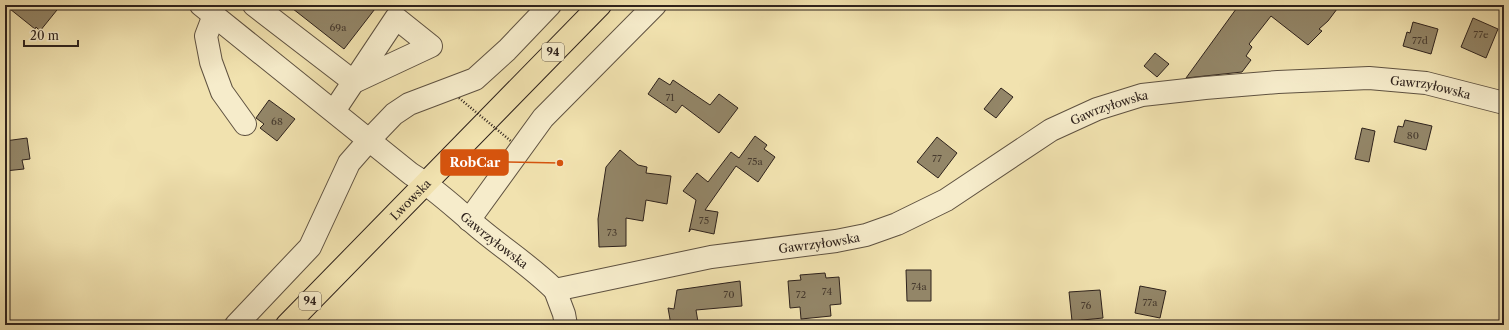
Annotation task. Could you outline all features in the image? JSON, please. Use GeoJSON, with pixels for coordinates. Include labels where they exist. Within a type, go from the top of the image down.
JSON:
{"type":"FeatureCollection","features":[{"type":"Feature","properties":{"kind":"main road","name":"Lwowska"},"geometry":{"type":"LineString","coordinates":[[287,325],[600,5]]}},
{"type":"Feature","properties":{"kind":"street"},"geometry":{"type":"LineString","coordinates":[[231,29],[251,5]]}},
{"type":"Feature","properties":{"kind":"street"},"geometry":{"type":"LineString","coordinates":[[254,5],[354,82],[334,111]]}},
{"type":"Feature","properties":{"kind":"street"},"geometry":{"type":"LineString","coordinates":[[236,325],[310,247],[349,163],[394,114],[409,104],[475,79],[507,50],[550,5]]}},
{"type":"Feature","properties":{"kind":"street"},"geometry":{"type":"LineString","coordinates":[[470,220],[543,118],[655,5]]}},
{"type":"Feature","properties":{"kind":"street"},"geometry":{"type":"LineString","coordinates":[[207,10],[206,36],[211,62],[222,92],[245,124]]}},
{"type":"Feature","properties":{"kind":"street","name":"Gawrzyłowska"},"geometry":{"type":"LineString","coordinates":[[207,10],[370,139],[411,174],[426,182],[470,220],[541,276],[555,290],[711,257],[866,235],[891,226],[946,200],[1052,130],[1097,109],[1142,95],[1271,83],[1369,78],[1426,83],[1504,103]]}},
{"type":"Feature","properties":{"kind":"street"},"geometry":{"type":"LineString","coordinates":[[555,290],[563,309],[566,325]]}},
{"type":"Feature","properties":{"kind":"path"},"geometry":{"type":"LineString","coordinates":[[459,98],[512,142]]}},
{"type":"Feature","properties":{"kind":"building"},"geometry":{"type":"Polygon","coordinates":[[[5,5],[61,5],[40,31],[36,27],[35,29],[5,5]]]}},
{"type":"Feature","properties":{"kind":"building"},"geometry":{"type":"Polygon","coordinates":[[[288,5],[378,5],[344,49],[288,5]]]}},
{"type":"Feature","properties":{"kind":"building"},"geometry":{"type":"Polygon","coordinates":[[[1239,5],[1340,5],[1328,21],[1319,29],[1322,31],[1308,45],[1271,16],[1249,44],[1252,47],[1246,56],[1251,60],[1242,72],[1186,78],[1239,5]]]}},
{"type":"Feature","properties":{"kind":"building"},"geometry":{"type":"Polygon","coordinates":[[[1473,18],[1498,29],[1486,58],[1461,47],[1473,18]]]}},
{"type":"Feature","properties":{"kind":"building"},"geometry":{"type":"Polygon","coordinates":[[[1413,22],[1438,29],[1431,54],[1403,46],[1407,32],[1410,33],[1413,22]]]}},
{"type":"Feature","properties":{"kind":"building"},"geometry":{"type":"Polygon","coordinates":[[[1155,53],[1169,64],[1157,77],[1144,66],[1155,53]]]}},
{"type":"Feature","properties":{"kind":"building"},"geometry":{"type":"Polygon","coordinates":[[[659,78],[670,85],[673,80],[710,105],[719,94],[738,108],[719,133],[682,105],[676,113],[648,94],[659,78]]]}},
{"type":"Feature","properties":{"kind":"building"},"geometry":{"type":"Polygon","coordinates":[[[1001,88],[1013,97],[996,118],[984,109],[1001,88]]]}},
{"type":"Feature","properties":{"kind":"building"},"geometry":{"type":"Polygon","coordinates":[[[269,100],[295,119],[277,141],[260,128],[264,124],[256,118],[269,100]]]}},
{"type":"Feature","properties":{"kind":"building"},"geometry":{"type":"Polygon","coordinates":[[[1405,120],[1432,126],[1426,150],[1394,142],[1398,126],[1403,127],[1405,120]]]}},
{"type":"Feature","properties":{"kind":"building"},"geometry":{"type":"Polygon","coordinates":[[[1362,128],[1375,131],[1369,162],[1355,159],[1362,128]]]}},
{"type":"Feature","properties":{"kind":"building"},"geometry":{"type":"Polygon","coordinates":[[[755,136],[767,145],[764,149],[775,157],[758,182],[736,166],[705,210],[718,212],[714,234],[691,229],[689,232],[696,200],[683,191],[697,173],[708,182],[731,152],[739,158],[755,136]]]}},
{"type":"Feature","properties":{"kind":"building"},"geometry":{"type":"Polygon","coordinates":[[[937,137],[957,153],[938,178],[917,162],[937,137]]]}},
{"type":"Feature","properties":{"kind":"building"},"geometry":{"type":"Polygon","coordinates":[[[27,138],[30,159],[22,160],[24,169],[5,171],[5,141],[27,138]]]}},
{"type":"Feature","properties":{"kind":"building"},"geometry":{"type":"Polygon","coordinates":[[[620,150],[638,165],[647,167],[646,173],[671,176],[667,204],[646,200],[643,221],[626,218],[626,246],[599,247],[598,219],[606,167],[620,150]]]}},
{"type":"Feature","properties":{"kind":"building"},"geometry":{"type":"Polygon","coordinates":[[[906,270],[931,270],[931,301],[907,301],[906,270]]]}},
{"type":"Feature","properties":{"kind":"building"},"geometry":{"type":"Polygon","coordinates":[[[825,273],[826,278],[839,277],[841,304],[830,305],[831,316],[801,319],[800,307],[790,308],[788,281],[801,280],[800,275],[825,273]]]}},
{"type":"Feature","properties":{"kind":"building"},"geometry":{"type":"Polygon","coordinates":[[[740,281],[742,306],[696,310],[698,322],[671,325],[668,308],[674,309],[677,290],[740,281]]]}},
{"type":"Feature","properties":{"kind":"building"},"geometry":{"type":"Polygon","coordinates":[[[1140,286],[1166,291],[1160,318],[1135,313],[1140,286]]]}},
{"type":"Feature","properties":{"kind":"building"},"geometry":{"type":"Polygon","coordinates":[[[1100,290],[1103,318],[1072,321],[1069,292],[1100,290]]]}},
{"type":"Feature","properties":{"kind":"place","name":"RobCar"},"geometry":{"type":"Point","coordinates":[560,163]}}]}
